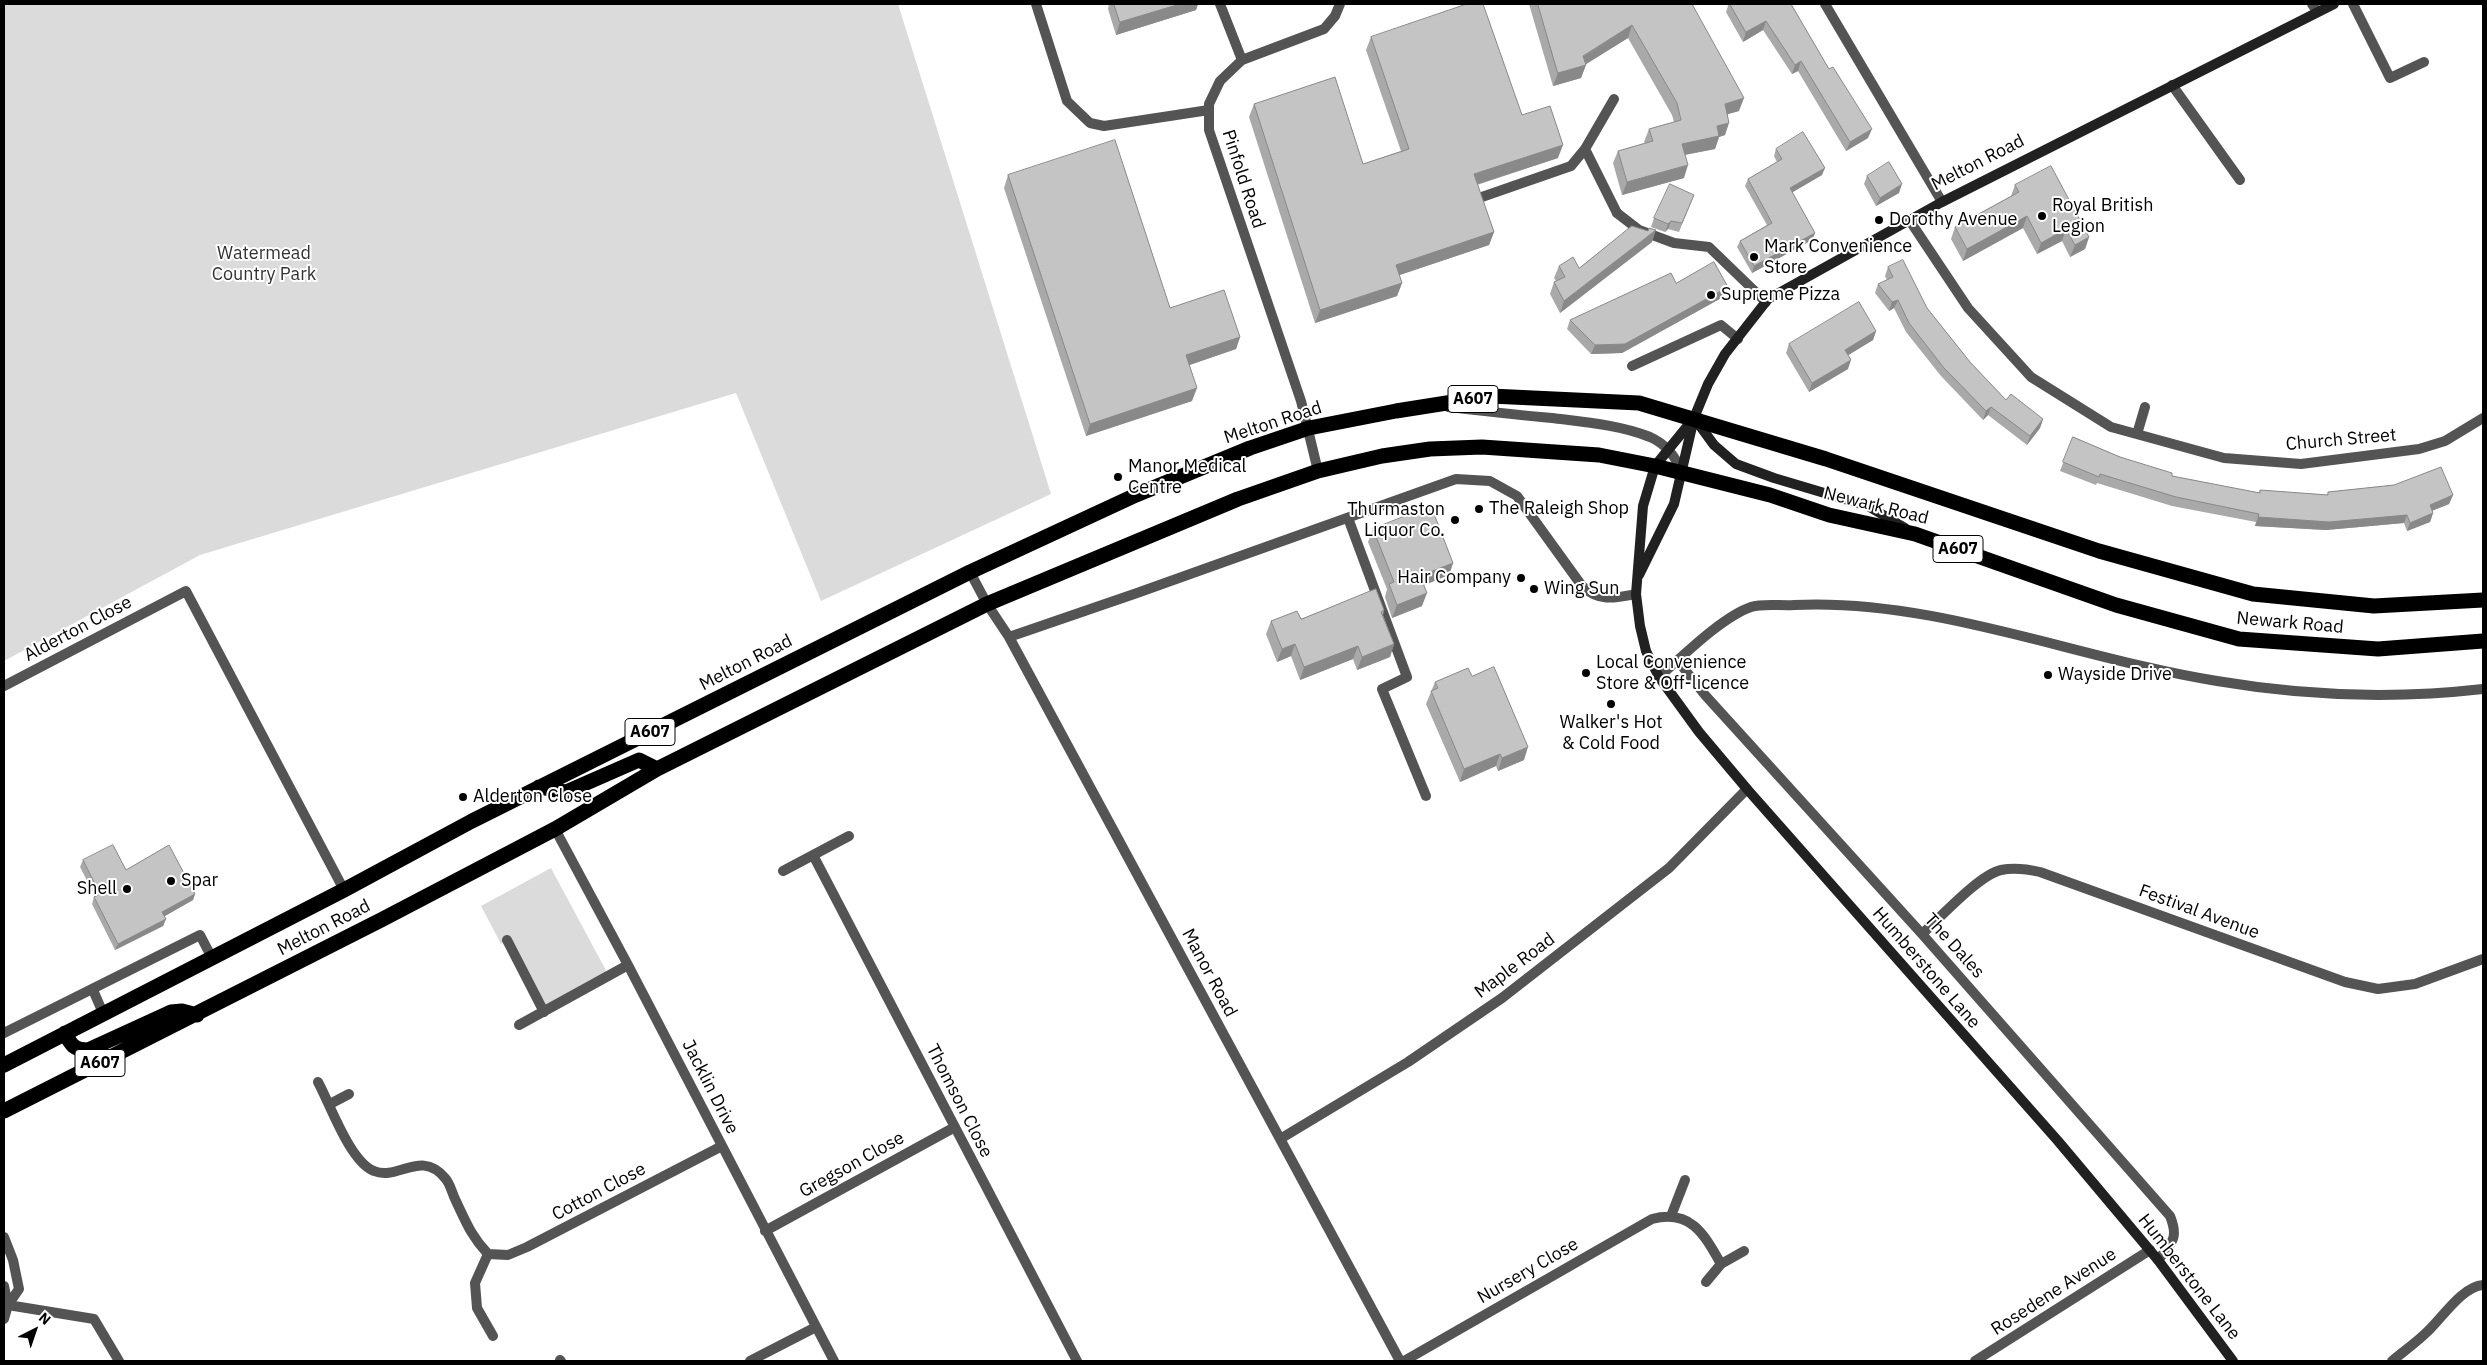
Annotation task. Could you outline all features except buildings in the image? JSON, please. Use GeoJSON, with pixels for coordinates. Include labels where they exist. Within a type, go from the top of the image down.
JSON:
{"type":"FeatureCollection","features":[{"type":"Feature","properties":{"kind":"highway","name":"Melton Road"},"geometry":{"type":"LineString","coordinates":[[4,1064],[344,890],[538,787],[970,572],[1177,477],[1250,448],[1309,428],[1433,405],[1491,396],[1639,403]]}},
{"type":"Feature","properties":{"kind":"highway","name":"Newark Road"},"geometry":{"type":"LineString","coordinates":[[1639,403],[1826,459],[2099,551],[2253,594],[2374,606],[2483,600]]}},
{"type":"Feature","properties":{"kind":"highway","name":"Newark Road"},"geometry":{"type":"LineString","coordinates":[[1430,449],[1482,447],[1538,449],[1599,455],[1655,466],[1770,495],[1829,515],[1915,534],[2116,605],[2239,639],[2378,649],[2483,641]]}},
{"type":"Feature","properties":{"kind":"highway","name":"Melton Road"},"geometry":{"type":"LineString","coordinates":[[4,1111],[197,1015],[555,829],[657,769],[987,604],[1238,498],[1318,471],[1382,456],[1430,449]]}},
{"type":"Feature","properties":{"kind":"highway"},"geometry":{"type":"LineString","coordinates":[[538,787],[566,792],[639,760],[657,769]]}},
{"type":"Feature","properties":{"kind":"highway"},"geometry":{"type":"LineString","coordinates":[[65,1033],[71,1046],[79,1050],[88,1050],[176,1010],[197,1015]]}},
{"type":"Feature","properties":{"kind":"street"},"geometry":{"type":"LineString","coordinates":[[1036,4],[1067,101],[1090,123],[1104,126],[1209,110]]}},
{"type":"Feature","properties":{"kind":"street"},"geometry":{"type":"LineString","coordinates":[[1220,4],[1242,60]]}},
{"type":"Feature","properties":{"kind":"street","name":"Pinfold Road"},"geometry":{"type":"LineString","coordinates":[[1318,471],[1309,428],[1209,130],[1209,104],[1220,82],[1242,60],[1324,29],[1335,16],[1340,4]]}},
{"type":"Feature","properties":{"kind":"street"},"geometry":{"type":"LineString","coordinates":[[1825,4],[1942,202]]}},
{"type":"Feature","properties":{"kind":"street","name":"Melton Road"},"geometry":{"type":"LineString","coordinates":[[1694,418],[1708,384],[1726,354],[1766,302],[1805,277],[1942,202],[2172,85],[2314,8],[2334,4]]}},
{"type":"Feature","properties":{"kind":"street"},"geometry":{"type":"LineString","coordinates":[[2353,4],[2390,78],[2424,62]]}},
{"type":"Feature","properties":{"kind":"street"},"geometry":{"type":"LineString","coordinates":[[2172,85],[2240,180]]}},
{"type":"Feature","properties":{"kind":"street"},"geometry":{"type":"LineString","coordinates":[[1478,198],[1570,166],[1585,149],[1614,99]]}},
{"type":"Feature","properties":{"kind":"street"},"geometry":{"type":"LineString","coordinates":[[1585,149],[1617,213],[1640,230],[1674,243],[1709,247],[1766,302]]}},
{"type":"Feature","properties":{"kind":"street","name":"Church Street"},"geometry":{"type":"LineString","coordinates":[[1910,221],[1968,308],[2031,377],[2111,427],[2224,458],[2301,464],[2419,449],[2445,440],[2483,418]]}},
{"type":"Feature","properties":{"kind":"street"},"geometry":{"type":"LineString","coordinates":[[1632,366],[1721,325],[1738,339]]}},
{"type":"Feature","properties":{"kind":"street"},"geometry":{"type":"LineString","coordinates":[[1433,405],[1584,422],[1650,438],[1675,457],[1682,473]]}},
{"type":"Feature","properties":{"kind":"street"},"geometry":{"type":"LineString","coordinates":[[2137,434],[2145,407]]}},
{"type":"Feature","properties":{"kind":"street"},"geometry":{"type":"LineString","coordinates":[[1655,466],[1694,418]]}},
{"type":"Feature","properties":{"kind":"street","name":"Humberstone Lane"},"geometry":{"type":"LineString","coordinates":[[1637,578],[1674,504],[1694,418]]}},
{"type":"Feature","properties":{"kind":"street","name":"A607"},"geometry":{"type":"LineString","coordinates":[[1694,418],[1714,444],[1736,464],[1774,478],[1868,506],[1915,534]]}},
{"type":"Feature","properties":{"kind":"street","name":"Humberstone Lane"},"geometry":{"type":"LineString","coordinates":[[1655,466],[1640,517],[1636,594],[1646,652],[1659,677],[1699,732],[1747,789],[2058,1141],[2150,1250],[2233,1361]]}},
{"type":"Feature","properties":{"kind":"street"},"geometry":{"type":"LineString","coordinates":[[1009,637],[1456,479],[1490,482],[1517,496],[1590,594],[1599,598],[1608,598],[1636,594]]}},
{"type":"Feature","properties":{"kind":"street"},"geometry":{"type":"LineString","coordinates":[[1348,518],[1407,677],[1382,689],[1426,796]]}},
{"type":"Feature","properties":{"kind":"street"},"geometry":{"type":"LineString","coordinates":[[970,572],[987,604]]}},
{"type":"Feature","properties":{"kind":"street","name":"Alderton Close"},"geometry":{"type":"LineString","coordinates":[[4,686],[186,591],[344,890]]}},
{"type":"Feature","properties":{"kind":"street","name":"Manor Road"},"geometry":{"type":"LineString","coordinates":[[987,604],[1009,637],[1400,1361]]}},
{"type":"Feature","properties":{"kind":"street"},"geometry":{"type":"LineString","coordinates":[[1659,677],[1721,624],[1752,606],[1820,604],[1911,612],[2106,658],[2217,681],[2339,696],[2483,690]]}},
{"type":"Feature","properties":{"kind":"street","name":"The Dales"},"geometry":{"type":"LineString","coordinates":[[1678,661],[1705,696],[1922,934],[2170,1216],[2176,1228],[2174,1239],[2158,1260]]}},
{"type":"Feature","properties":{"kind":"street","name":"Maple Road"},"geometry":{"type":"LineString","coordinates":[[1280,1139],[1408,1062],[1502,998],[1668,868],[1747,789]]}},
{"type":"Feature","properties":{"kind":"street","name":"Jacklin Drive"},"geometry":{"type":"LineString","coordinates":[[555,829],[834,1361]]}},
{"type":"Feature","properties":{"kind":"street"},"geometry":{"type":"LineString","coordinates":[[783,871],[849,836]]}},
{"type":"Feature","properties":{"kind":"street","name":"Thomson Close"},"geometry":{"type":"LineString","coordinates":[[813,854],[1077,1361]]}},
{"type":"Feature","properties":{"kind":"street","name":"Festival Avenue"},"geometry":{"type":"LineString","coordinates":[[1922,934],[1983,879],[2000,870],[2020,868],[2040,872],[2345,982],[2378,989],[2414,984],[2483,959]]}},
{"type":"Feature","properties":{"kind":"street"},"geometry":{"type":"LineString","coordinates":[[4,1033],[200,935],[212,958]]}},
{"type":"Feature","properties":{"kind":"street"},"geometry":{"type":"LineString","coordinates":[[507,940],[544,1012]]}},
{"type":"Feature","properties":{"kind":"street"},"geometry":{"type":"LineString","coordinates":[[518,1025],[628,965]]}},
{"type":"Feature","properties":{"kind":"street"},"geometry":{"type":"LineString","coordinates":[[93,990],[103,1013]]}},
{"type":"Feature","properties":{"kind":"street"},"geometry":{"type":"LineString","coordinates":[[318,1082],[353,1151],[363,1164],[374,1172],[390,1173],[418,1164],[432,1168],[446,1178],[473,1238],[488,1254],[475,1283],[477,1308],[493,1336]]}},
{"type":"Feature","properties":{"kind":"street"},"geometry":{"type":"LineString","coordinates":[[330,1104],[349,1094]]}},
{"type":"Feature","properties":{"kind":"street","name":"Gregson Close"},"geometry":{"type":"LineString","coordinates":[[765,1231],[955,1127]]}},
{"type":"Feature","properties":{"kind":"street","name":"Cotton Close"},"geometry":{"type":"LineString","coordinates":[[488,1254],[508,1255],[527,1247],[722,1146]]}},
{"type":"Feature","properties":{"kind":"street"},"geometry":{"type":"LineString","coordinates":[[1685,1180],[1672,1216],[1685,1219],[1696,1227],[1706,1238],[1720,1264]]}},
{"type":"Feature","properties":{"kind":"street","name":"Nursery Close"},"geometry":{"type":"LineString","coordinates":[[1404,1361],[1652,1219],[1672,1216]]}},
{"type":"Feature","properties":{"kind":"street"},"geometry":{"type":"LineString","coordinates":[[4,1237],[13,1260],[20,1289],[6,1303]]}},
{"type":"Feature","properties":{"kind":"street","name":"Rosedene Avenue"},"geometry":{"type":"LineString","coordinates":[[1975,1361],[2150,1250]]}},
{"type":"Feature","properties":{"kind":"street"},"geometry":{"type":"LineString","coordinates":[[1706,1282],[1720,1264],[1744,1251]]}},
{"type":"Feature","properties":{"kind":"street"},"geometry":{"type":"LineString","coordinates":[[2392,1361],[2428,1331],[2456,1301],[2477,1285],[2483,1285]]}},
{"type":"Feature","properties":{"kind":"street"},"geometry":{"type":"LineString","coordinates":[[4,1286],[6,1303],[4,1319]]}},
{"type":"Feature","properties":{"kind":"street"},"geometry":{"type":"LineString","coordinates":[[6,1303],[94,1319],[119,1361]]}},
{"type":"Feature","properties":{"kind":"street"},"geometry":{"type":"LineString","coordinates":[[750,1361],[816,1327]]}},
{"type":"Feature","properties":{"kind":"green space","name":"Watermead Country Park"},"geometry":{"type":"Polygon","coordinates":[[[4,4],[898,4],[1051,494],[821,601],[736,393],[200,555],[4,661],[4,4]]]}},
{"type":"Feature","properties":{"kind":"green space"},"geometry":{"type":"Polygon","coordinates":[[[551,868],[609,976],[544,1012],[506,941],[501,944],[481,906],[551,868]]]}},
{"type":"Feature","properties":{"kind":"place","name":"Royal British Legion"},"geometry":{"type":"Point","coordinates":[2042,216]}},
{"type":"Feature","properties":{"kind":"place","name":"Dorothy Avenue"},"geometry":{"type":"Point","coordinates":[1879,220]}},
{"type":"Feature","properties":{"kind":"place","name":"Mark Convenience Store"},"geometry":{"type":"Point","coordinates":[1754,257]}},
{"type":"Feature","properties":{"kind":"place","name":"Supreme Pizza"},"geometry":{"type":"Point","coordinates":[1711,295]}},
{"type":"Feature","properties":{"kind":"place","name":"Manor Medical Centre"},"geometry":{"type":"Point","coordinates":[1118,477]}},
{"type":"Feature","properties":{"kind":"place","name":"The Raleigh Shop"},"geometry":{"type":"Point","coordinates":[1479,509]}},
{"type":"Feature","properties":{"kind":"place","name":"Thurmaston Liquor Co."},"geometry":{"type":"Point","coordinates":[1455,520]}},
{"type":"Feature","properties":{"kind":"place","name":"Hair Company"},"geometry":{"type":"Point","coordinates":[1521,578]}},
{"type":"Feature","properties":{"kind":"place","name":"Wing Sun"},"geometry":{"type":"Point","coordinates":[1534,589]}},
{"type":"Feature","properties":{"kind":"place","name":"Local Convenience Store & Off-licence"},"geometry":{"type":"Point","coordinates":[1586,673]}},
{"type":"Feature","properties":{"kind":"place","name":"Wayside Drive"},"geometry":{"type":"Point","coordinates":[2048,675]}},
{"type":"Feature","properties":{"kind":"place","name":"Walker's Hot & Cold Food"},"geometry":{"type":"Point","coordinates":[1611,704]}},
{"type":"Feature","properties":{"kind":"place","name":"Alderton Close"},"geometry":{"type":"Point","coordinates":[463,797]}},
{"type":"Feature","properties":{"kind":"place","name":"Spar"},"geometry":{"type":"Point","coordinates":[171,881]}},
{"type":"Feature","properties":{"kind":"place","name":"Shell"},"geometry":{"type":"Point","coordinates":[127,889]}}]}
